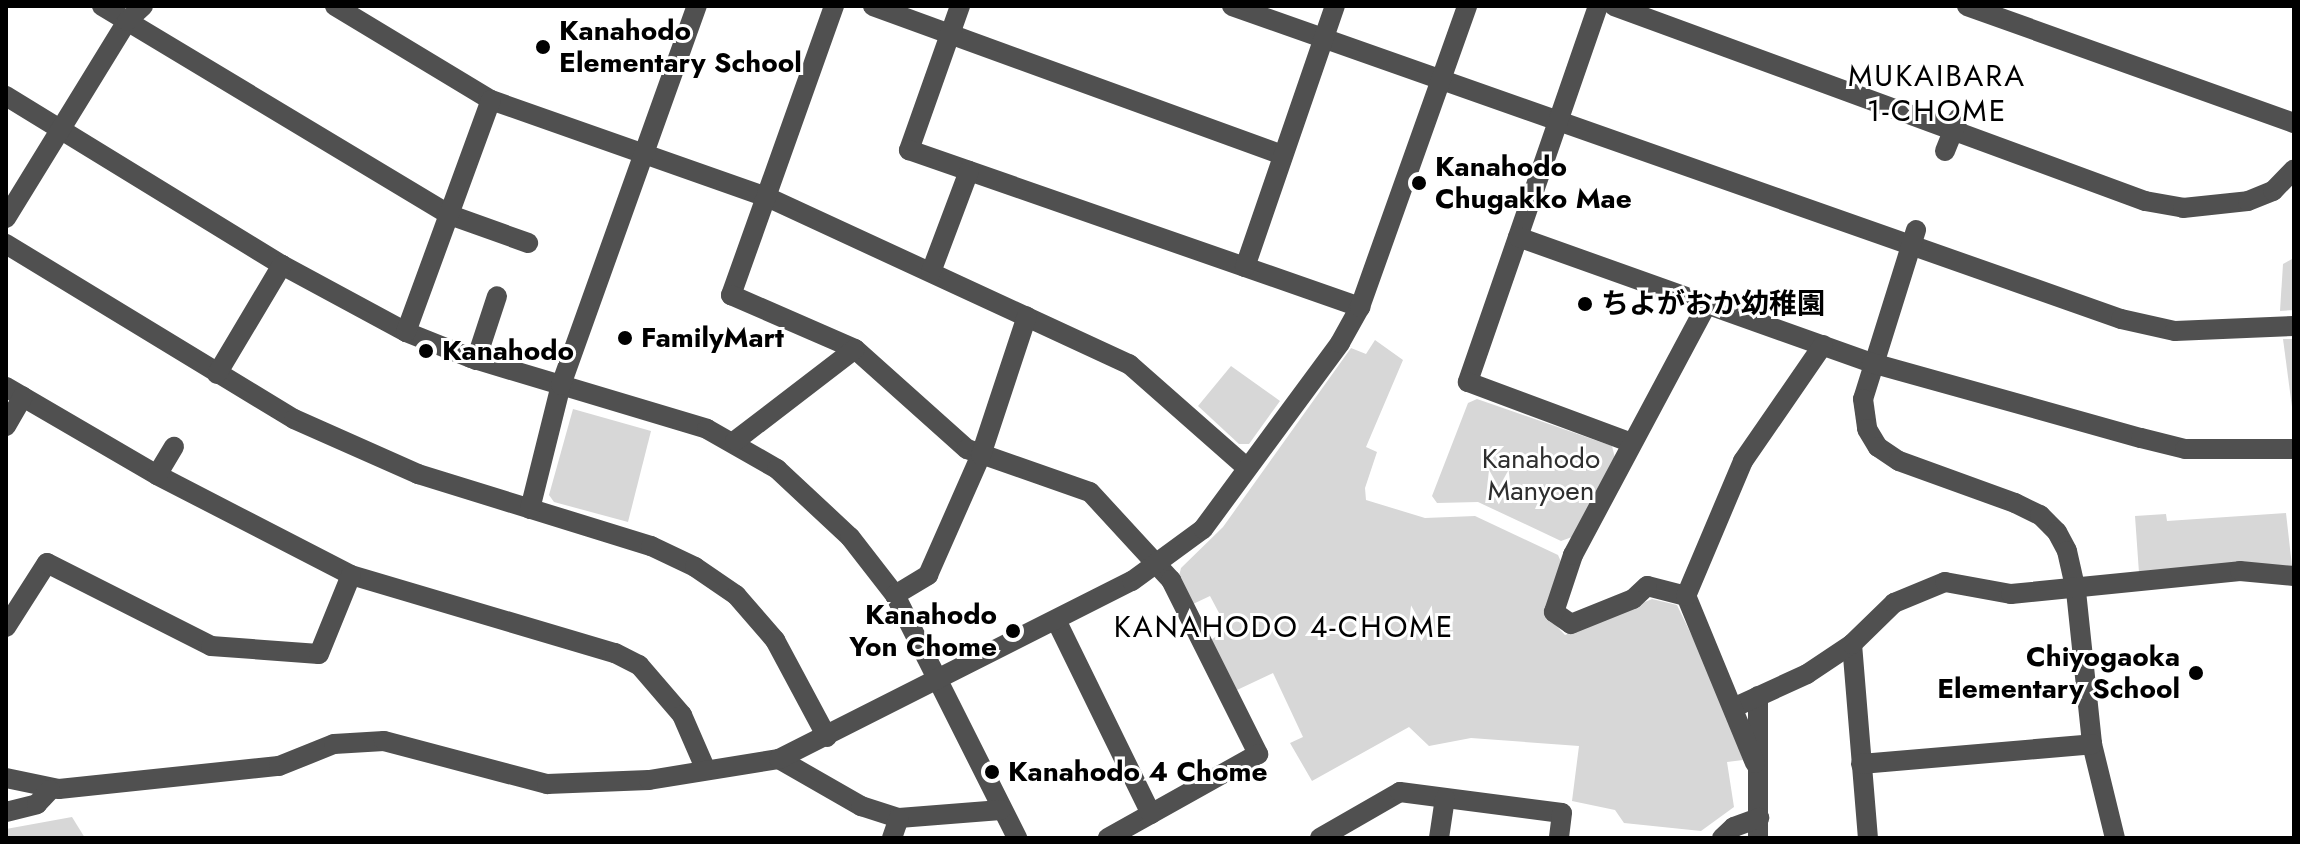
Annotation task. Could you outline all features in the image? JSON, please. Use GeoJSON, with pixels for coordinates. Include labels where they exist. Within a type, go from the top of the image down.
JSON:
{"type":"FeatureCollection","features":[{"type":"Feature","properties":{"kind":"street"},"geometry":{"type":"LineString","coordinates":[[102,6],[450,215],[528,243]]}},
{"type":"Feature","properties":{"kind":"street"},"geometry":{"type":"LineString","coordinates":[[6,218],[127,21],[143,6]]}},
{"type":"Feature","properties":{"kind":"street"},"geometry":{"type":"LineString","coordinates":[[335,6],[491,100],[767,197],[1129,364],[1247,468]]}},
{"type":"Feature","properties":{"kind":"street"},"geometry":{"type":"LineString","coordinates":[[530,509],[561,385],[697,6]]}},
{"type":"Feature","properties":{"kind":"street"},"geometry":{"type":"LineString","coordinates":[[834,6],[731,295],[855,349],[967,449],[1090,492],[1171,580],[1258,754],[1108,838]]}},
{"type":"Feature","properties":{"kind":"street"},"geometry":{"type":"LineString","coordinates":[[873,6],[1283,155]]}},
{"type":"Feature","properties":{"kind":"street"},"geometry":{"type":"LineString","coordinates":[[960,6],[909,150],[1360,307]]}},
{"type":"Feature","properties":{"kind":"street"},"geometry":{"type":"LineString","coordinates":[[1232,6],[1441,80],[1913,237],[2121,319],[2175,331],[2294,326]]}},
{"type":"Feature","properties":{"kind":"street"},"geometry":{"type":"LineString","coordinates":[[1245,267],[1335,6]]}},
{"type":"Feature","properties":{"kind":"street"},"geometry":{"type":"LineString","coordinates":[[6,778],[50,790],[279,766],[334,744],[384,741],[547,784],[649,780],[705,768],[779,759],[938,682],[1056,620],[1156,565],[1203,529],[1340,343],[1360,307],[1467,6]]}},
{"type":"Feature","properties":{"kind":"street"},"geometry":{"type":"LineString","coordinates":[[1598,6],[1468,382],[1632,443]]}},
{"type":"Feature","properties":{"kind":"street"},"geometry":{"type":"LineString","coordinates":[[1614,6],[1956,123],[2145,201],[2183,208],[2248,201],[2273,191],[2294,169]]}},
{"type":"Feature","properties":{"kind":"street"},"geometry":{"type":"LineString","coordinates":[[1967,6],[1990,18],[2294,123]]}},
{"type":"Feature","properties":{"kind":"street"},"geometry":{"type":"LineString","coordinates":[[6,96],[282,265],[406,332],[476,360],[735,441],[816,501],[895,595],[1017,838]]}},
{"type":"Feature","properties":{"kind":"street"},"geometry":{"type":"LineString","coordinates":[[406,332],[491,100]]}},
{"type":"Feature","properties":{"kind":"street"},"geometry":{"type":"LineString","coordinates":[[1945,151],[1956,123]]}},
{"type":"Feature","properties":{"kind":"street"},"geometry":{"type":"LineString","coordinates":[[931,272],[969,171]]}},
{"type":"Feature","properties":{"kind":"street"},"geometry":{"type":"LineString","coordinates":[[1518,237],[1872,363],[2185,449],[2294,449]]}},
{"type":"Feature","properties":{"kind":"street"},"geometry":{"type":"LineString","coordinates":[[1913,237],[1863,399],[1867,429],[1878,447],[1932,477],[2040,515],[2067,551],[2076,591],[2092,744],[2115,838]]}},
{"type":"Feature","properties":{"kind":"street"},"geometry":{"type":"LineString","coordinates":[[6,244],[294,419],[418,474],[651,546],[695,567],[736,595],[775,640],[827,737]]}},
{"type":"Feature","properties":{"kind":"street"},"geometry":{"type":"LineString","coordinates":[[217,374],[282,265]]}},
{"type":"Feature","properties":{"kind":"street"},"geometry":{"type":"LineString","coordinates":[[476,360],[497,296]]}},
{"type":"Feature","properties":{"kind":"street"},"geometry":{"type":"LineString","coordinates":[[1686,596],[1647,586],[1633,599],[1571,624],[1554,612],[1573,555],[1707,304]]}},
{"type":"Feature","properties":{"kind":"street"},"geometry":{"type":"LineString","coordinates":[[895,595],[928,575],[981,455],[1027,316]]}},
{"type":"Feature","properties":{"kind":"street"},"geometry":{"type":"LineString","coordinates":[[1755,763],[1735,707],[1686,596],[1743,461],[1823,345]]}},
{"type":"Feature","properties":{"kind":"street"},"geometry":{"type":"LineString","coordinates":[[735,441],[855,349]]}},
{"type":"Feature","properties":{"kind":"street"},"geometry":{"type":"LineString","coordinates":[[6,426],[15,392],[157,475],[351,575],[615,653],[639,665],[682,715],[705,768]]}},
{"type":"Feature","properties":{"kind":"street"},"geometry":{"type":"LineString","coordinates":[[157,475],[174,447]]}},
{"type":"Feature","properties":{"kind":"street"},"geometry":{"type":"LineString","coordinates":[[6,627],[47,563],[211,646],[319,654],[351,575]]}},
{"type":"Feature","properties":{"kind":"street"},"geometry":{"type":"LineString","coordinates":[[1735,707],[1807,674],[1852,644],[1894,603],[1945,582],[2011,594],[2076,591],[2240,571],[2294,576]]}},
{"type":"Feature","properties":{"kind":"street"},"geometry":{"type":"LineString","coordinates":[[1056,620],[1151,814]]}},
{"type":"Feature","properties":{"kind":"street"},"geometry":{"type":"LineString","coordinates":[[1852,644],[1868,838]]}},
{"type":"Feature","properties":{"kind":"street"},"geometry":{"type":"LineString","coordinates":[[1722,838],[1734,827],[1759,828],[1755,763],[1758,696]]}},
{"type":"Feature","properties":{"kind":"street"},"geometry":{"type":"LineString","coordinates":[[1861,764],[2092,744]]}},
{"type":"Feature","properties":{"kind":"street"},"geometry":{"type":"LineString","coordinates":[[779,759],[896,828],[1001,810]]}},
{"type":"Feature","properties":{"kind":"street"},"geometry":{"type":"LineString","coordinates":[[6,812],[37,804],[50,790]]}},
{"type":"Feature","properties":{"kind":"street"},"geometry":{"type":"LineString","coordinates":[[1320,838],[1400,792],[1562,813],[1559,838]]}},
{"type":"Feature","properties":{"kind":"street"},"geometry":{"type":"LineString","coordinates":[[1439,838],[1445,798]]}},
{"type":"Feature","properties":{"kind":"green space"},"geometry":{"type":"Polygon","coordinates":[[[2294,258],[2294,310],[2280,311],[2283,264],[2294,258]]]}},
{"type":"Feature","properties":{"kind":"green space"},"geometry":{"type":"Polygon","coordinates":[[[2283,339],[2294,339],[2294,422],[2283,339]]]}},
{"type":"Feature","properties":{"kind":"green space"},"geometry":{"type":"Polygon","coordinates":[[[1375,340],[1403,360],[1366,447],[1377,452],[1365,488],[1366,500],[1425,518],[1475,516],[1558,555],[1562,564],[1546,615],[1565,635],[1652,599],[1677,605],[1716,686],[1743,760],[1727,762],[1734,807],[1701,831],[1624,823],[1615,810],[1572,801],[1579,746],[1471,738],[1429,746],[1409,727],[1312,781],[1290,743],[1303,737],[1273,673],[1237,690],[1211,640],[1227,628],[1210,596],[1193,604],[1179,576],[1181,568],[1223,527],[1351,348],[1366,354],[1375,340]]]}},
{"type":"Feature","properties":{"kind":"green space"},"geometry":{"type":"Polygon","coordinates":[[[1231,366],[1280,401],[1249,444],[1239,444],[1198,406],[1231,366]]]}},
{"type":"Feature","properties":{"kind":"green space","name":"Kanahodo Manyoen"},"geometry":{"type":"Polygon","coordinates":[[[1477,399],[1612,446],[1615,458],[1572,537],[1561,541],[1478,502],[1437,503],[1432,496],[1468,403],[1477,399]]]}},
{"type":"Feature","properties":{"kind":"green space"},"geometry":{"type":"Polygon","coordinates":[[[573,409],[651,431],[628,522],[554,502],[549,495],[573,409]]]}},
{"type":"Feature","properties":{"kind":"green space"},"geometry":{"type":"Polygon","coordinates":[[[2286,513],[2292,566],[2227,564],[2139,573],[2135,516],[2166,514],[2167,521],[2286,513]]]}},
{"type":"Feature","properties":{"kind":"green space"},"geometry":{"type":"Polygon","coordinates":[[[72,817],[85,838],[6,838],[6,829],[72,817]]]}},
{"type":"Feature","properties":{"kind":"place","name":"Kanahodo Elementary School"},"geometry":{"type":"Point","coordinates":[543,47]}},
{"type":"Feature","properties":{"kind":"place","name":"Kanahodo Chugakko Mae"},"geometry":{"type":"Point","coordinates":[1419,183]}},
{"type":"Feature","properties":{"kind":"place","name":"ちよがおか幼稚園"},"geometry":{"type":"Point","coordinates":[1585,304]}},
{"type":"Feature","properties":{"kind":"place","name":"FamilyMart"},"geometry":{"type":"Point","coordinates":[625,338]}},
{"type":"Feature","properties":{"kind":"place","name":"Kanahodo"},"geometry":{"type":"Point","coordinates":[426,351]}},
{"type":"Feature","properties":{"kind":"place","name":"Kanahodo Yon Chome"},"geometry":{"type":"Point","coordinates":[1013,631]}},
{"type":"Feature","properties":{"kind":"place","name":"Chiyogaoka Elementary School"},"geometry":{"type":"Point","coordinates":[2196,673]}},
{"type":"Feature","properties":{"kind":"place","name":"Kanahodo 4 Chome"},"geometry":{"type":"Point","coordinates":[992,772]}},
{"type":"Feature","properties":{"kind":"district","name":"MUKAIBARA 1-CHOME"},"geometry":{"type":"Point","coordinates":[1937,93]}},
{"type":"Feature","properties":{"kind":"district","name":"KANAHODO 4-CHOME"},"geometry":{"type":"Point","coordinates":[1284,627]}}]}
